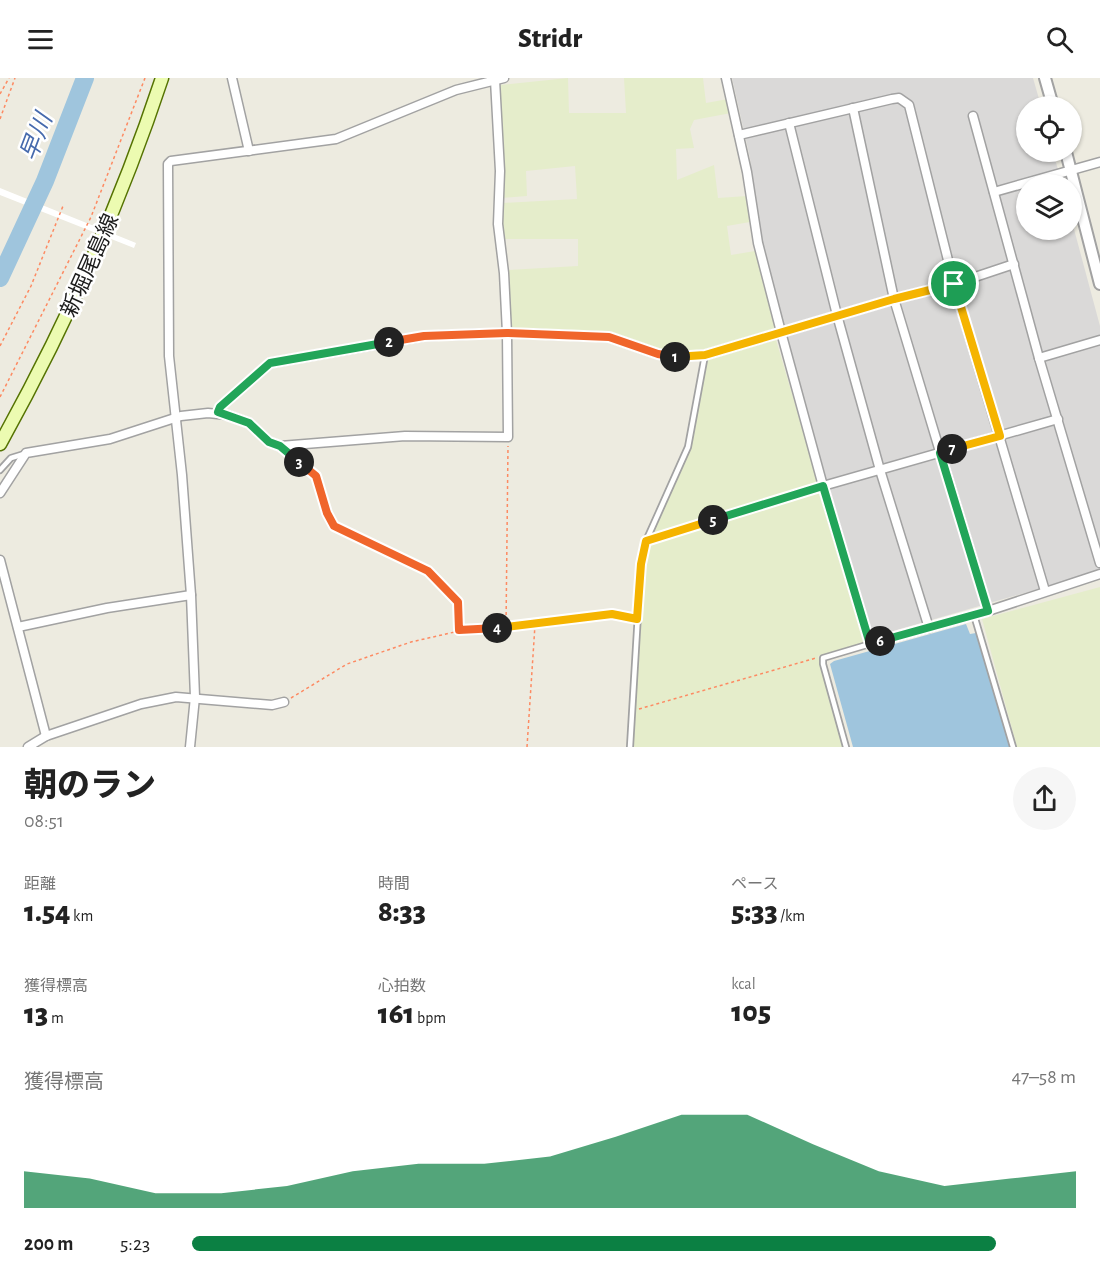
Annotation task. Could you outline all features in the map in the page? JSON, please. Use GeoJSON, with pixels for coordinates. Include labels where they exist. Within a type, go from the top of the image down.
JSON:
{"type":"FeatureCollection","features":[{"type":"Feature","properties":{"kind":"main road","name":"新堀尾島線"},"geometry":{"type":"LineString","coordinates":[[0,444],[57,336],[106,229],[162,78]]}},
{"type":"Feature","properties":{"kind":"street"},"geometry":{"type":"LineString","coordinates":[[232,78],[249,151]]}},
{"type":"Feature","properties":{"kind":"street"},"geometry":{"type":"LineString","coordinates":[[726,78],[739,135],[758,243],[823,486],[870,644],[988,611],[1100,574]]}},
{"type":"Feature","properties":{"kind":"street"},"geometry":{"type":"LineString","coordinates":[[1045,78],[1050,96]]}},
{"type":"Feature","properties":{"kind":"street"},"geometry":{"type":"LineString","coordinates":[[0,493],[26,453],[110,440],[176,419],[181,416],[218,412],[249,423],[269,442],[280,446],[405,436],[508,437],[507,333],[504,273],[498,224],[500,79],[456,90],[336,139],[171,161],[166,168],[169,356],[176,419],[182,475],[191,595],[195,698],[190,747]]}},
{"type":"Feature","properties":{"kind":"street"},"geometry":{"type":"LineString","coordinates":[[739,135],[899,98],[909,105],[954,284],[1045,591]]}},
{"type":"Feature","properties":{"kind":"street"},"geometry":{"type":"LineString","coordinates":[[853,108],[894,299],[988,611]]}},
{"type":"Feature","properties":{"kind":"street"},"geometry":{"type":"LineString","coordinates":[[973,116],[1100,564]]}},
{"type":"Feature","properties":{"kind":"street"},"geometry":{"type":"LineString","coordinates":[[789,123],[837,315],[880,470],[929,628]]}},
{"type":"Feature","properties":{"kind":"street"},"geometry":{"type":"LineString","coordinates":[[1068,162],[1100,284]]}},
{"type":"Feature","properties":{"kind":"street"},"geometry":{"type":"LineString","coordinates":[[994,192],[1100,162]]}},
{"type":"Feature","properties":{"kind":"street"},"geometry":{"type":"LineString","coordinates":[[218,412],[220,407],[270,363],[424,336],[507,333],[609,337],[673,357],[705,355],[837,315],[954,284],[1014,264]]}},
{"type":"Feature","properties":{"kind":"street"},"geometry":{"type":"LineString","coordinates":[[1040,358],[1100,340]]}},
{"type":"Feature","properties":{"kind":"street"},"geometry":{"type":"LineString","coordinates":[[823,486],[1058,419]]}},
{"type":"Feature","properties":{"kind":"street"},"geometry":{"type":"LineString","coordinates":[[0,561],[46,736]]}},
{"type":"Feature","properties":{"kind":"street"},"geometry":{"type":"LineString","coordinates":[[18,627],[107,608],[191,595]]}},
{"type":"Feature","properties":{"kind":"street"},"geometry":{"type":"LineString","coordinates":[[28,747],[46,736],[141,704],[176,697],[272,705],[284,702]]}},
{"type":"Feature","properties":{"kind":"lane"},"geometry":{"type":"LineString","coordinates":[[630,747],[641,564],[646,541],[688,447],[705,355]]}},
{"type":"Feature","properties":{"kind":"lane"},"geometry":{"type":"LineString","coordinates":[[0,470],[11,458],[26,453]]}},
{"type":"Feature","properties":{"kind":"lane"},"geometry":{"type":"LineString","coordinates":[[974,615],[1013,747]]}},
{"type":"Feature","properties":{"kind":"lane"},"geometry":{"type":"LineString","coordinates":[[846,747],[823,658],[870,644]]}},
{"type":"Feature","properties":{"kind":"path"},"geometry":{"type":"LineString","coordinates":[[0,94],[9,78]]}},
{"type":"Feature","properties":{"kind":"path"},"geometry":{"type":"LineString","coordinates":[[0,119],[15,78]]}},
{"type":"Feature","properties":{"kind":"path"},"geometry":{"type":"LineString","coordinates":[[0,397],[91,217],[145,78]]}},
{"type":"Feature","properties":{"kind":"path"},"geometry":{"type":"LineString","coordinates":[[0,346],[31,286],[63,206]]}},
{"type":"Feature","properties":{"kind":"path"},"geometry":{"type":"LineString","coordinates":[[506,628],[508,437]]}},
{"type":"Feature","properties":{"kind":"path"},"geometry":{"type":"LineString","coordinates":[[280,446],[316,476],[327,513],[334,526],[428,571],[458,602],[459,630]]}},
{"type":"Feature","properties":{"kind":"path"},"geometry":{"type":"LineString","coordinates":[[646,541],[823,486]]}},
{"type":"Feature","properties":{"kind":"path"},"geometry":{"type":"LineString","coordinates":[[284,702],[347,664],[411,642],[459,630],[506,628],[612,614],[637,619]]}},
{"type":"Feature","properties":{"kind":"path"},"geometry":{"type":"LineString","coordinates":[[527,747],[535,624]]}},
{"type":"Feature","properties":{"kind":"path"},"geometry":{"type":"LineString","coordinates":[[632,711],[823,658]]}},
{"type":"Feature","properties":{"kind":"shaded area"},"geometry":{"type":"Polygon","coordinates":[[[732,78],[1033,78],[1038,96],[1016,96],[1016,162],[1056,162],[1059,174],[1016,174],[1016,240],[1077,240],[1100,326],[1100,571],[876,636],[870,633],[785,340],[764,257],[750,158],[732,78]]]}},
{"type":"Feature","properties":{"kind":"green space"},"geometry":{"type":"Polygon","coordinates":[[[568,78],[569,113],[626,113],[624,78],[703,78],[706,103],[728,99],[731,113],[694,120],[690,129],[694,148],[676,149],[677,180],[714,165],[718,198],[747,196],[750,222],[727,226],[731,255],[755,251],[778,331],[705,354],[662,354],[610,335],[510,330],[508,270],[578,266],[578,239],[505,239],[501,223],[503,203],[577,199],[575,166],[526,171],[527,196],[502,198],[500,85],[568,78]]]}},
{"type":"Feature","properties":{"kind":"green space"},"geometry":{"type":"Polygon","coordinates":[[[776,340],[866,643],[818,656],[843,747],[632,747],[642,566],[649,543],[690,446],[706,358],[776,340]]]}},
{"type":"Feature","properties":{"kind":"green space"},"geometry":{"type":"Polygon","coordinates":[[[1100,587],[1100,747],[1017,747],[982,619],[1100,587]]]}},
{"type":"Feature","properties":{"kind":"water"},"geometry":{"type":"Polygon","coordinates":[[[966,624],[970,634],[976,633],[1010,747],[853,747],[830,664],[966,624]]]}},
{"type":"Feature","properties":{"kind":"pier"},"geometry":{"type":"Polygon","coordinates":[[[0,188],[136,243],[134,248],[0,195],[0,188]]]}},
{"type":"Feature","properties":{"kind":"waterway","name":"早川"},"geometry":{"type":"LineString","coordinates":[[0,278],[45,181],[85,78]]}},
{"type":"Feature","properties":{"kind":"route"},"geometry":{"type":"LineString","coordinates":[[954,284],[1000,436],[940,453],[988,611],[870,644],[823,486],[646,541],[641,564],[637,619],[612,614],[506,628],[459,630],[458,602],[428,571],[334,526],[327,513],[316,476],[311,471],[280,446],[269,442],[249,423],[218,412],[220,407],[270,363],[424,336],[507,333],[609,337],[673,357],[705,355],[837,315],[954,284]]}}]}
